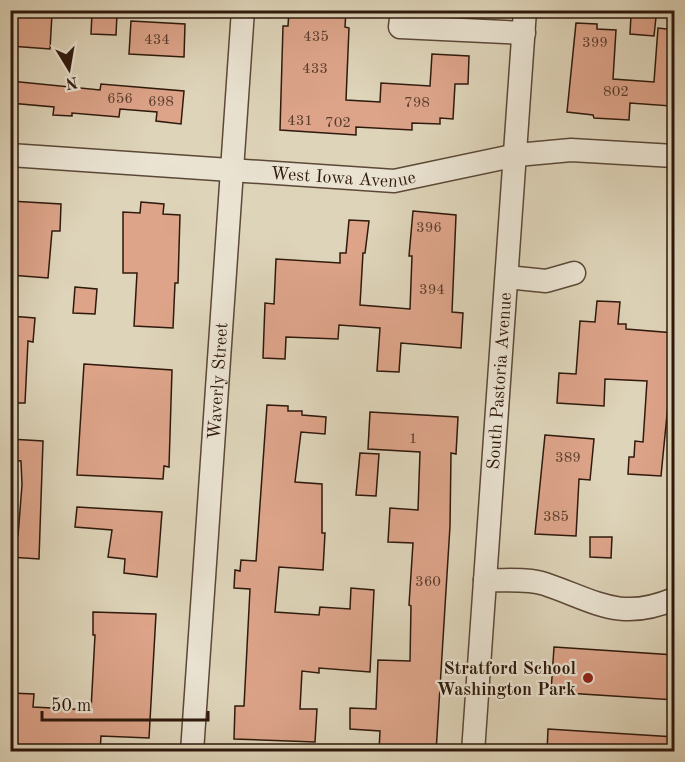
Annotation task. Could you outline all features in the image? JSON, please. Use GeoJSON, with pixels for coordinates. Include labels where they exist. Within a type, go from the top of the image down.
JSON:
{"type":"FeatureCollection","features":[{"type":"Feature","properties":{"kind":"street","name":"Waverly Street"},"geometry":{"type":"LineString","coordinates":[[192,752],[243,10]]}},
{"type":"Feature","properties":{"kind":"street"},"geometry":{"type":"LineString","coordinates":[[402,10],[400,27],[524,33]]}},
{"type":"Feature","properties":{"kind":"street","name":"South Pastoria Avenue"},"geometry":{"type":"LineString","coordinates":[[473,752],[525,10]]}},
{"type":"Feature","properties":{"kind":"street","name":"West Iowa Avenue"},"geometry":{"type":"LineString","coordinates":[[10,155],[394,181],[516,155],[571,150],[675,156]]}},
{"type":"Feature","properties":{"kind":"street"},"geometry":{"type":"LineString","coordinates":[[507,277],[546,281],[574,273]]}},
{"type":"Feature","properties":{"kind":"street"},"geometry":{"type":"LineString","coordinates":[[485,579],[543,583],[593,604],[624,609],[654,608],[675,599]]}},
{"type":"Feature","properties":{"kind":"building"},"geometry":{"type":"Polygon","coordinates":[[[289,10],[346,10],[345,27],[349,28],[346,100],[380,102],[381,83],[430,86],[432,54],[469,56],[468,84],[455,84],[453,119],[440,118],[440,124],[412,123],[412,130],[356,127],[356,135],[280,130],[283,26],[288,26],[289,10]]]}},
{"type":"Feature","properties":{"kind":"building"},"geometry":{"type":"Polygon","coordinates":[[[10,11],[52,14],[50,49],[10,46],[10,11]]]}},
{"type":"Feature","properties":{"kind":"building"},"geometry":{"type":"Polygon","coordinates":[[[92,13],[117,14],[116,35],[91,34],[92,13]]]}},
{"type":"Feature","properties":{"kind":"building"},"geometry":{"type":"Polygon","coordinates":[[[631,15],[656,17],[654,36],[630,34],[631,15]]]}},
{"type":"Feature","properties":{"kind":"building"},"geometry":{"type":"Polygon","coordinates":[[[131,21],[185,24],[184,57],[129,54],[131,21]]]}},
{"type":"Feature","properties":{"kind":"building"},"geometry":{"type":"Polygon","coordinates":[[[576,23],[597,24],[597,29],[616,30],[613,79],[654,82],[658,28],[675,30],[675,101],[672,101],[671,106],[630,103],[629,120],[594,118],[593,115],[567,112],[576,23]]]}},
{"type":"Feature","properties":{"kind":"building"},"geometry":{"type":"Polygon","coordinates":[[[10,81],[100,90],[101,84],[184,91],[181,124],[156,121],[157,112],[120,109],[119,117],[72,113],[72,116],[53,115],[54,107],[10,103],[10,81]]]}},
{"type":"Feature","properties":{"kind":"building"},"geometry":{"type":"Polygon","coordinates":[[[10,201],[61,204],[60,231],[52,231],[48,278],[10,275],[10,201]]]}},
{"type":"Feature","properties":{"kind":"building"},"geometry":{"type":"Polygon","coordinates":[[[141,202],[164,204],[163,214],[180,215],[178,283],[175,283],[173,328],[134,326],[137,273],[123,273],[123,212],[140,213],[141,202]]]}},
{"type":"Feature","properties":{"kind":"building"},"geometry":{"type":"Polygon","coordinates":[[[413,211],[456,215],[452,312],[463,313],[461,348],[401,343],[399,372],[377,371],[380,328],[339,325],[338,339],[286,337],[285,359],[263,358],[265,303],[274,304],[276,259],[340,263],[340,253],[346,253],[349,220],[369,221],[365,253],[363,253],[360,305],[410,309],[412,256],[409,256],[413,211]]]}},
{"type":"Feature","properties":{"kind":"building"},"geometry":{"type":"Polygon","coordinates":[[[75,287],[97,289],[95,314],[73,313],[75,287]]]}},
{"type":"Feature","properties":{"kind":"building"},"geometry":{"type":"Polygon","coordinates":[[[597,301],[620,302],[618,324],[626,324],[626,329],[675,333],[661,476],[628,474],[629,457],[634,457],[635,441],[643,442],[647,381],[605,379],[604,406],[557,403],[559,373],[576,374],[580,321],[595,322],[597,301]]]}},
{"type":"Feature","properties":{"kind":"building"},"geometry":{"type":"Polygon","coordinates":[[[10,316],[35,318],[33,342],[28,341],[25,403],[10,403],[10,316]]]}},
{"type":"Feature","properties":{"kind":"building"},"geometry":{"type":"Polygon","coordinates":[[[84,364],[172,370],[169,467],[164,466],[163,479],[77,475],[84,364]]]}},
{"type":"Feature","properties":{"kind":"building"},"geometry":{"type":"Polygon","coordinates":[[[267,405],[288,406],[288,411],[302,411],[302,415],[326,417],[325,434],[301,432],[295,482],[322,484],[322,533],[325,533],[323,570],[279,567],[275,612],[319,615],[320,607],[350,609],[351,588],[374,590],[370,672],[319,668],[319,673],[302,671],[300,709],[317,709],[315,742],[234,739],[235,706],[244,706],[250,589],[234,588],[235,570],[240,571],[241,560],[256,561],[267,405]]]}},
{"type":"Feature","properties":{"kind":"building"},"geometry":{"type":"Polygon","coordinates":[[[370,412],[458,417],[456,454],[451,453],[450,526],[436,752],[379,751],[380,731],[350,729],[350,708],[376,709],[378,660],[410,661],[411,606],[409,605],[413,543],[388,542],[390,508],[418,510],[420,452],[368,449],[370,412]]]}},
{"type":"Feature","properties":{"kind":"building"},"geometry":{"type":"Polygon","coordinates":[[[545,435],[594,439],[590,480],[579,479],[576,536],[535,534],[545,435]]]}},
{"type":"Feature","properties":{"kind":"building"},"geometry":{"type":"Polygon","coordinates":[[[10,439],[43,441],[39,559],[10,557],[10,535],[18,536],[22,485],[21,461],[10,460],[10,439]]]}},
{"type":"Feature","properties":{"kind":"building"},"geometry":{"type":"Polygon","coordinates":[[[360,453],[379,454],[376,496],[356,495],[360,453]]]}},
{"type":"Feature","properties":{"kind":"building"},"geometry":{"type":"Polygon","coordinates":[[[77,507],[162,512],[157,577],[124,573],[125,559],[108,557],[112,530],[75,527],[77,507]]]}},
{"type":"Feature","properties":{"kind":"building"},"geometry":{"type":"Polygon","coordinates":[[[590,537],[612,537],[611,558],[590,557],[590,537]]]}},
{"type":"Feature","properties":{"kind":"building"},"geometry":{"type":"Polygon","coordinates":[[[93,612],[156,614],[149,738],[101,736],[100,752],[10,752],[10,693],[34,694],[33,707],[91,710],[95,635],[93,635],[93,612]]]}},
{"type":"Feature","properties":{"kind":"building"},"geometry":{"type":"Polygon","coordinates":[[[554,647],[675,655],[675,700],[551,692],[554,647]]]}},
{"type":"Feature","properties":{"kind":"building"},"geometry":{"type":"Polygon","coordinates":[[[548,729],[675,737],[675,752],[547,752],[548,729]]]}},
{"type":"Feature","properties":{"kind":"place","name":"Stratford School Washington Park"},"geometry":{"type":"Point","coordinates":[588,678]}}]}
